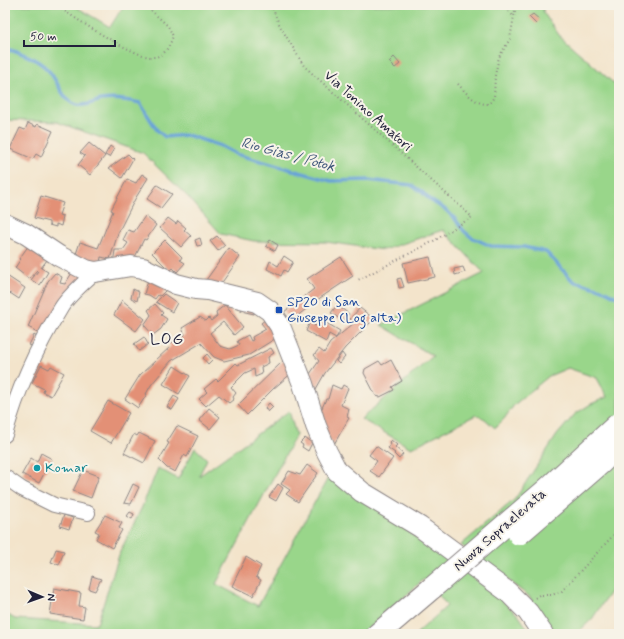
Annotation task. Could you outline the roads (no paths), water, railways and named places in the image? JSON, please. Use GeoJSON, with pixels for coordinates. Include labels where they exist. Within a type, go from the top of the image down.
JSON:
{"type":"FeatureCollection","features":[{"type":"Feature","properties":{"kind":"highway","name":"Nuova Sopraelevata"},"geometry":{"type":"LineString","coordinates":[[402,634],[437,594],[619,423]]}},
{"type":"Feature","properties":{"kind":"highway","name":"Nuova Sopraelevata"},"geometry":{"type":"LineString","coordinates":[[378,634],[437,594],[556,502],[601,463],[619,445]]}},
{"type":"Feature","properties":{"kind":"street"},"geometry":{"type":"LineString","coordinates":[[5,224],[26,234],[59,256],[86,270],[95,272],[132,266],[143,268],[176,284],[256,302],[270,311],[280,326],[303,384],[316,426],[327,452],[337,470],[362,492],[420,527],[508,592],[525,610],[543,634]]}},
{"type":"Feature","properties":{"kind":"street"},"geometry":{"type":"LineString","coordinates":[[5,435],[8,423],[27,374],[45,335],[61,307],[95,272]]}},
{"type":"Feature","properties":{"kind":"street"},"geometry":{"type":"LineString","coordinates":[[5,477],[22,489],[54,505],[88,513]]}},
{"type":"Feature","properties":{"kind":"waterway","name":"Rio Gias / Potok"},"geometry":{"type":"LineString","coordinates":[[5,53],[11,49],[36,60],[52,74],[64,95],[72,103],[77,105],[86,105],[101,100],[111,99],[140,103],[157,130],[165,137],[187,135],[221,146],[236,154],[331,181],[368,180],[411,185],[446,210],[471,237],[491,246],[524,247],[546,252],[573,281],[601,289],[619,298]]}},
{"type":"Feature","properties":{"kind":"place","name":"SP20 di San Giuseppe (Log alta)"},"geometry":{"type":"Point","coordinates":[279,310]}},
{"type":"Feature","properties":{"kind":"place","name":"Komar"},"geometry":{"type":"Point","coordinates":[37,468]}},
{"type":"Feature","properties":{"kind":"district","name":"LOG"},"geometry":{"type":"Point","coordinates":[167,339]}}]}
